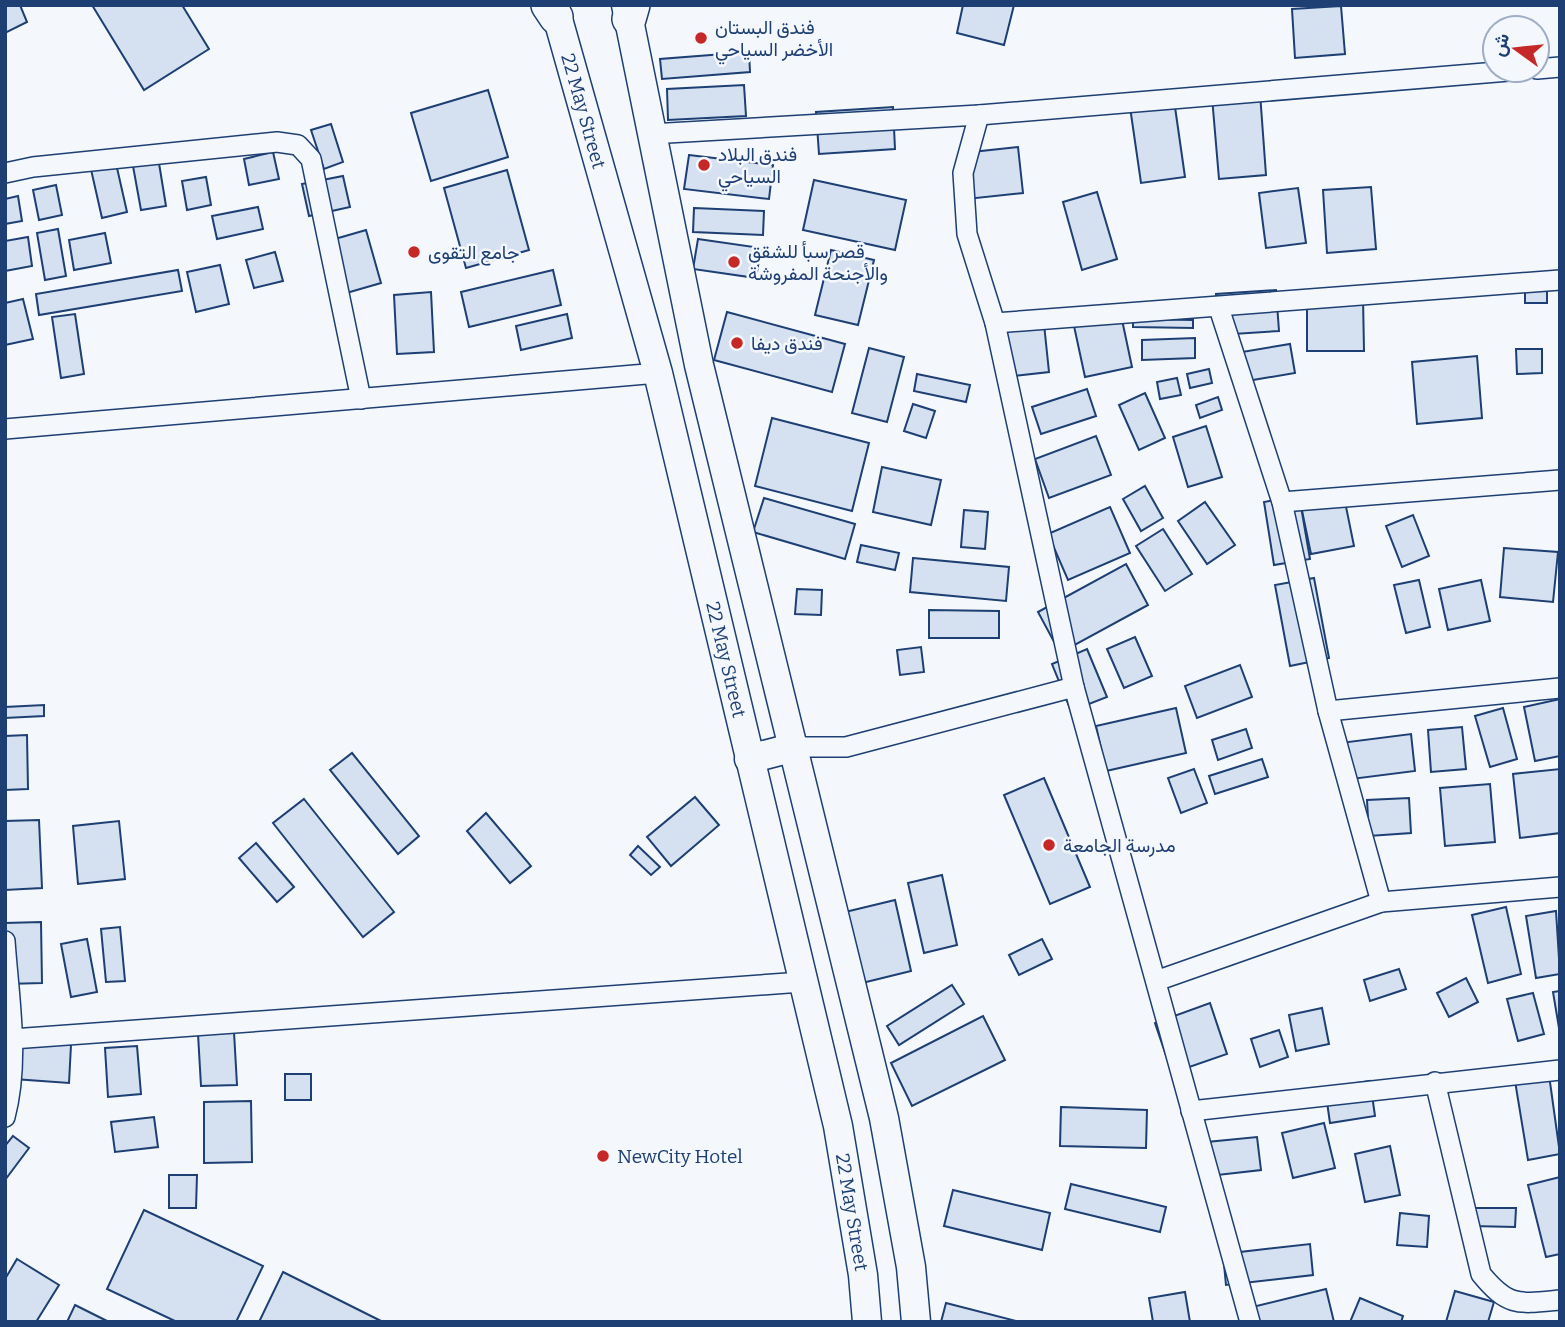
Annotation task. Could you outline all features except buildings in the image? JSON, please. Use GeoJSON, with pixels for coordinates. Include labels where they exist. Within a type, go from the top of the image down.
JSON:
{"type":"FeatureCollection","features":[{"type":"Feature","properties":{"kind":"main road","name":"22 May Street"},"geometry":{"type":"LineString","coordinates":[[553,9],[658,373],[838,1126],[863,1275],[867,1322]]}},
{"type":"Feature","properties":{"kind":"main road"},"geometry":{"type":"LineString","coordinates":[[629,10],[650,134],[699,365],[884,1118],[911,1267],[916,1322]]}},
{"type":"Feature","properties":{"kind":"main road"},"geometry":{"type":"LineString","coordinates":[[658,373],[699,365]]}},
{"type":"Feature","properties":{"kind":"main road"},"geometry":{"type":"LineString","coordinates":[[749,760],[795,747]]}},
{"type":"Feature","properties":{"kind":"street"},"geometry":{"type":"LineString","coordinates":[[650,134],[979,116],[1481,73]]}},
{"type":"Feature","properties":{"kind":"street"},"geometry":{"type":"LineString","coordinates":[[979,116],[963,173],[967,234],[995,323],[1074,687],[1250,1322]]}},
{"type":"Feature","properties":{"kind":"street"},"geometry":{"type":"LineString","coordinates":[[5,173],[33,167],[277,142],[298,145],[310,159],[361,399]]}},
{"type":"Feature","properties":{"kind":"street"},"geometry":{"type":"LineString","coordinates":[[995,323],[1560,280]]}},
{"type":"Feature","properties":{"kind":"street"},"geometry":{"type":"LineString","coordinates":[[1219,308],[1282,502],[1328,711],[1381,902]]}},
{"type":"Feature","properties":{"kind":"street"},"geometry":{"type":"LineString","coordinates":[[5,429],[658,373]]}},
{"type":"Feature","properties":{"kind":"street"},"geometry":{"type":"LineString","coordinates":[[1282,502],[1560,480]]}},
{"type":"Feature","properties":{"kind":"street"},"geometry":{"type":"LineString","coordinates":[[795,747],[846,747],[1074,687]]}},
{"type":"Feature","properties":{"kind":"street"},"geometry":{"type":"LineString","coordinates":[[1328,711],[1560,688]]}},
{"type":"Feature","properties":{"kind":"street"},"geometry":{"type":"LineString","coordinates":[[1156,981],[1381,902],[1560,887]]}},
{"type":"Feature","properties":{"kind":"street"},"geometry":{"type":"LineString","coordinates":[[5,941],[12,1039],[11,1094],[5,1117]]}},
{"type":"Feature","properties":{"kind":"street"},"geometry":{"type":"LineString","coordinates":[[12,1039],[802,982]]}},
{"type":"Feature","properties":{"kind":"street"},"geometry":{"type":"LineString","coordinates":[[1191,1111],[1560,1070]]}},
{"type":"Feature","properties":{"kind":"street"},"geometry":{"type":"LineString","coordinates":[[1435,1082],[1480,1274],[1499,1296],[1527,1303],[1560,1300]]}},
{"type":"Feature","properties":{"kind":"place","name":"فندق البستان الأخضر السياحي"},"geometry":{"type":"Point","coordinates":[701,38]}},
{"type":"Feature","properties":{"kind":"place","name":"فندق البلاد السياحي"},"geometry":{"type":"Point","coordinates":[704,165]}},
{"type":"Feature","properties":{"kind":"place","name":"جامع التقوى"},"geometry":{"type":"Point","coordinates":[414,252]}},
{"type":"Feature","properties":{"kind":"place","name":"قصر سبأ للشقق والأجنحة المفروشة"},"geometry":{"type":"Point","coordinates":[734,262]}},
{"type":"Feature","properties":{"kind":"place","name":"فندق ديفا"},"geometry":{"type":"Point","coordinates":[737,343]}},
{"type":"Feature","properties":{"kind":"place","name":"مدرسة الجامعة"},"geometry":{"type":"Point","coordinates":[1049,845]}},
{"type":"Feature","properties":{"kind":"place","name":"NewCity Hotel"},"geometry":{"type":"Point","coordinates":[603,1156]}}]}
